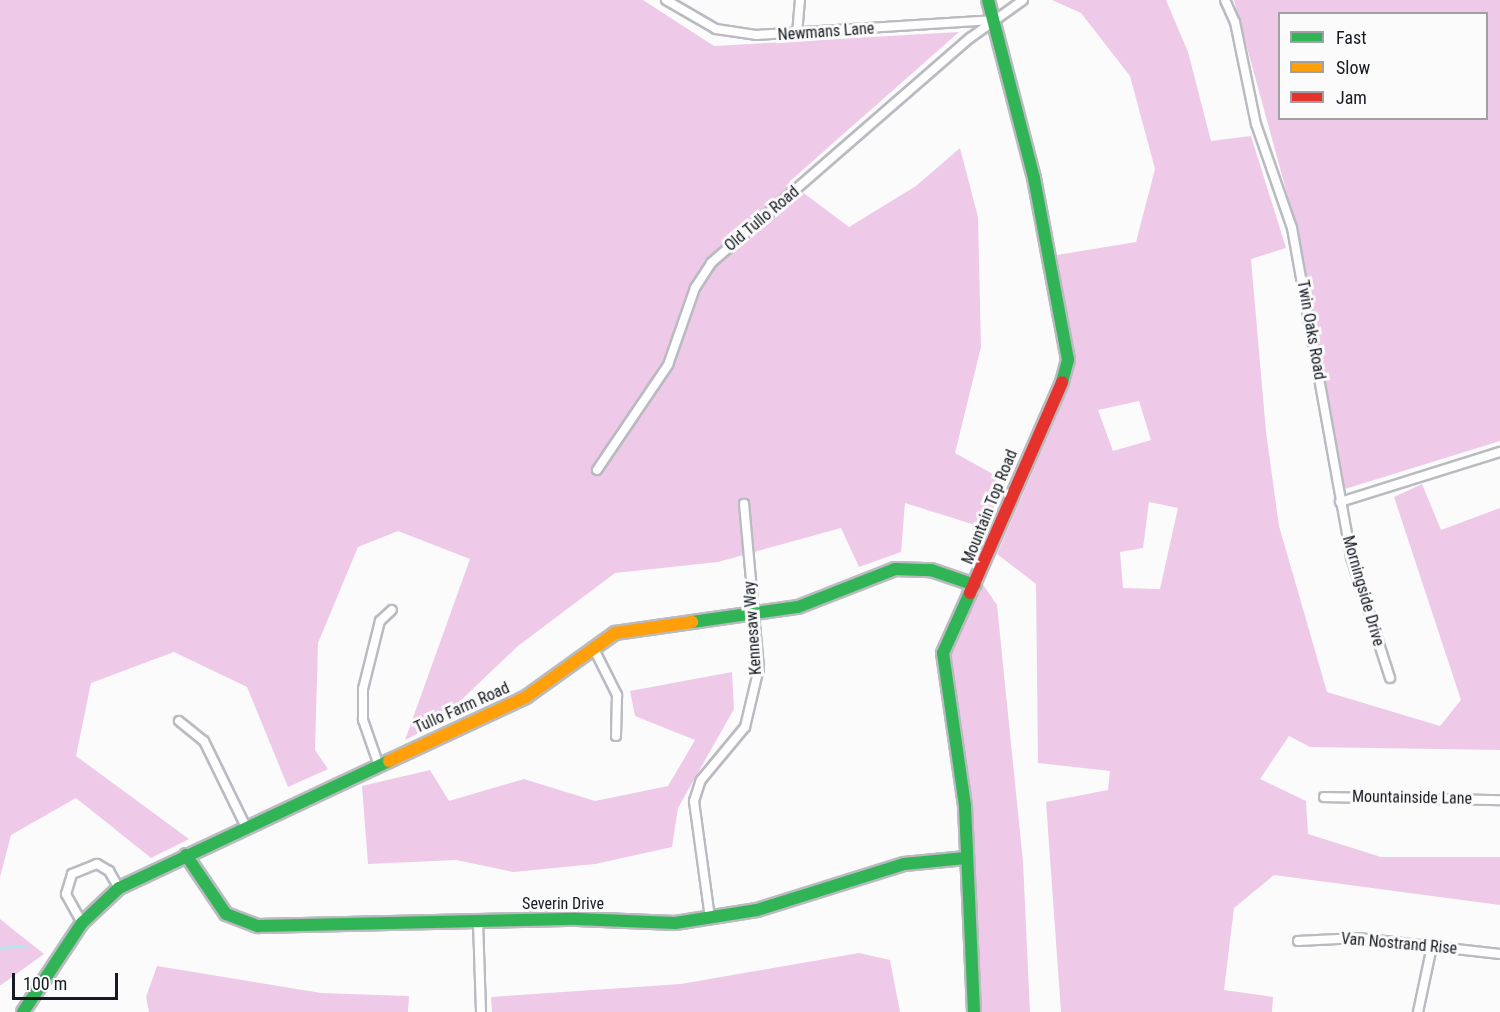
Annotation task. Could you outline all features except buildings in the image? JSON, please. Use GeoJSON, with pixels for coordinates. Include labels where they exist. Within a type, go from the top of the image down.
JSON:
{"type":"FeatureCollection","features":[{"type":"Feature","properties":{"kind":"street","name":"Newmans Lane"},"geometry":{"type":"LineString","coordinates":[[666,0],[716,29],[756,35],[994,20]]}},
{"type":"Feature","properties":{"kind":"street"},"geometry":{"type":"LineString","coordinates":[[797,34],[800,0]]}},
{"type":"Feature","properties":{"kind":"street","name":"Mountain Top Road"},"geometry":{"type":"LineString","coordinates":[[974,1012],[965,806],[943,653],[1060,390],[1068,360],[1034,178],[988,0]]}},
{"type":"Feature","properties":{"kind":"street","name":"Old Tullo Road"},"geometry":{"type":"LineString","coordinates":[[597,471],[668,365],[695,288],[711,263],[994,20],[1023,0]]}},
{"type":"Feature","properties":{"kind":"street","name":"Twin Oaks Road"},"geometry":{"type":"LineString","coordinates":[[1225,0],[1235,22],[1256,124],[1292,228],[1340,502]]}},
{"type":"Feature","properties":{"kind":"street"},"geometry":{"type":"LineString","coordinates":[[1340,502],[1500,452]]}},
{"type":"Feature","properties":{"kind":"street","name":"Morningside Drive"},"geometry":{"type":"LineString","coordinates":[[1340,502],[1359,587],[1390,678]]}},
{"type":"Feature","properties":{"kind":"street","name":"Kennesaw Way"},"geometry":{"type":"LineString","coordinates":[[710,918],[694,801],[701,780],[738,738],[755,702],[759,668],[744,504]]}},
{"type":"Feature","properties":{"kind":"street","name":"Tullo Farm Road"},"geometry":{"type":"LineString","coordinates":[[23,1012],[82,924],[119,888],[378,763],[540,690],[593,647],[628,628],[753,613],[822,599],[895,569],[931,570],[975,585]]}},
{"type":"Feature","properties":{"kind":"street"},"geometry":{"type":"LineString","coordinates":[[378,763],[363,720],[363,689],[380,621],[392,610]]}},
{"type":"Feature","properties":{"kind":"street"},"geometry":{"type":"LineString","coordinates":[[593,647],[617,695],[616,736]]}},
{"type":"Feature","properties":{"kind":"street"},"geometry":{"type":"LineString","coordinates":[[178,720],[204,741],[246,827]]}},
{"type":"Feature","properties":{"kind":"street","name":"Mountainside Lane"},"geometry":{"type":"LineString","coordinates":[[1324,797],[1500,800]]}},
{"type":"Feature","properties":{"kind":"street","name":"Severin Drive"},"geometry":{"type":"LineString","coordinates":[[186,855],[217,904],[243,924],[478,921],[650,923],[710,918],[757,910],[904,864],[966,858]]}},
{"type":"Feature","properties":{"kind":"street"},"geometry":{"type":"LineString","coordinates":[[82,924],[66,894],[72,874],[97,864],[109,871],[119,888]]}},
{"type":"Feature","properties":{"kind":"street"},"geometry":{"type":"LineString","coordinates":[[478,921],[481,1012]]}},
{"type":"Feature","properties":{"kind":"street","name":"Van Nostrand Rise"},"geometry":{"type":"LineString","coordinates":[[1298,941],[1358,938],[1500,954]]}},
{"type":"Feature","properties":{"kind":"street"},"geometry":{"type":"LineString","coordinates":[[1418,1012],[1432,946]]}},
{"type":"Feature","properties":{"kind":"shaded area"},"geometry":{"type":"Polygon","coordinates":[[[0,0],[643,0],[714,46],[959,32],[789,182],[849,227],[916,186],[960,148],[978,217],[981,347],[955,453],[1002,479],[988,529],[905,503],[901,552],[859,567],[841,528],[718,562],[615,573],[518,646],[436,724],[405,740],[470,559],[398,531],[358,547],[318,643],[315,750],[328,769],[288,787],[247,687],[174,652],[91,683],[76,756],[189,839],[151,858],[76,798],[11,835],[0,877],[0,0]]]}},
{"type":"Feature","properties":{"kind":"shaded area"},"geometry":{"type":"Polygon","coordinates":[[[1052,0],[1166,0],[1188,52],[1211,141],[1251,136],[1286,248],[1251,259],[1266,432],[1279,526],[1327,692],[1440,726],[1461,700],[1394,497],[1422,484],[1441,530],[1500,508],[1500,750],[1310,747],[1289,736],[1260,779],[1306,801],[1308,834],[1381,857],[1500,857],[1500,905],[1274,875],[1234,908],[1224,990],[1273,997],[1272,1012],[1061,1012],[1046,802],[1108,790],[1110,771],[1038,763],[1036,584],[997,554],[1071,383],[1074,354],[1057,255],[1136,242],[1155,169],[1130,76],[1081,13],[1052,0]],[[1139,401],[1098,410],[1113,451],[1151,440],[1139,401]],[[1149,502],[1143,548],[1120,552],[1123,588],[1160,589],[1178,508],[1149,502]]]}},
{"type":"Feature","properties":{"kind":"shaded area"},"geometry":{"type":"Polygon","coordinates":[[[1234,0],[1500,0],[1500,441],[1345,489],[1300,241],[1234,0]]]}},
{"type":"Feature","properties":{"kind":"shaded area"},"geometry":{"type":"Polygon","coordinates":[[[982,583],[997,605],[1023,862],[1030,1012],[980,1012],[975,871],[951,669],[953,630],[982,583]]]}},
{"type":"Feature","properties":{"kind":"shaded area"},"geometry":{"type":"Polygon","coordinates":[[[732,672],[734,709],[678,808],[672,847],[595,864],[513,872],[456,860],[368,864],[362,786],[430,770],[449,801],[524,779],[595,801],[668,786],[695,740],[635,716],[630,691],[732,672]]]}},
{"type":"Feature","properties":{"kind":"shaded area"},"geometry":{"type":"Polygon","coordinates":[[[0,919],[44,954],[1,985],[0,985],[0,919]]]}},
{"type":"Feature","properties":{"kind":"shaded area"},"geometry":{"type":"Polygon","coordinates":[[[859,953],[890,960],[900,1012],[492,1012],[491,997],[681,984],[859,953]]]}},
{"type":"Feature","properties":{"kind":"shaded area"},"geometry":{"type":"Polygon","coordinates":[[[157,966],[321,993],[409,996],[408,1012],[149,1012],[146,997],[157,966]]]}},
{"type":"Feature","properties":{"kind":"waterway"},"geometry":{"type":"LineString","coordinates":[[0,948],[26,946]]}},
{"type":"Feature","properties":{"kind":"traffic: fast"},"geometry":{"type":"LineString","coordinates":[[988,0],[1034,178],[1068,360],[1062,382]]}},
{"type":"Feature","properties":{"kind":"traffic: fast"},"geometry":{"type":"LineString","coordinates":[[692,622],[798,607],[895,569],[931,570],[975,585]]}},
{"type":"Feature","properties":{"kind":"traffic: fast"},"geometry":{"type":"LineString","coordinates":[[970,593],[943,653],[965,806],[974,1012]]}},
{"type":"Feature","properties":{"kind":"traffic: fast"},"geometry":{"type":"LineString","coordinates":[[23,1012],[82,923],[119,888],[389,761]]}},
{"type":"Feature","properties":{"kind":"traffic: fast"},"geometry":{"type":"LineString","coordinates":[[186,855],[226,914],[258,926],[577,919],[675,923],[757,910],[904,864],[966,858]]}},
{"type":"Feature","properties":{"kind":"traffic: slow"},"geometry":{"type":"LineString","coordinates":[[389,761],[526,697],[615,633],[692,622]]}},
{"type":"Feature","properties":{"kind":"traffic: jam"},"geometry":{"type":"LineString","coordinates":[[970,593],[1062,382]]}}]}
